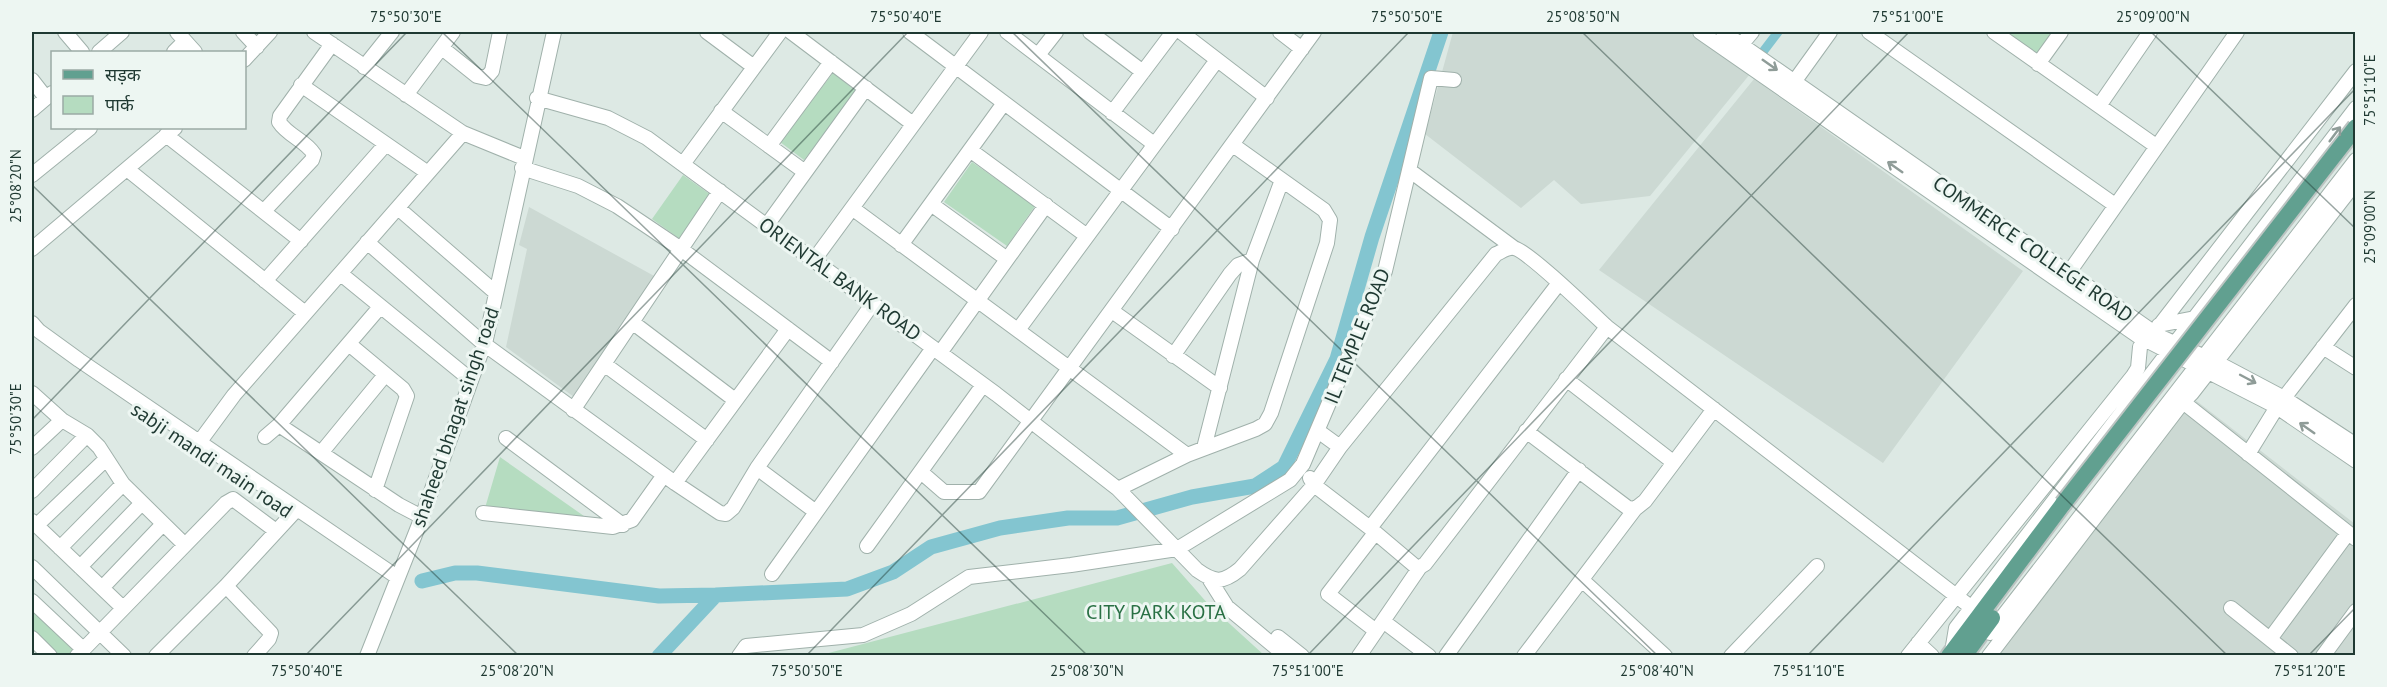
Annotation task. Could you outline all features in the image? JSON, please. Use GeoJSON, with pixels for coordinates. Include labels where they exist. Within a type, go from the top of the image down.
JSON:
{"type":"FeatureCollection","features":[{"type":"Feature","properties":{"kind":"main road"},"geometry":{"type":"LineString","coordinates":[[1959,653],[2355,127]]}},
{"type":"Feature","properties":{"kind":"main road"},"geometry":{"type":"LineString","coordinates":[[2067,508],[2355,145]]}},
{"type":"Feature","properties":{"kind":"street"},"geometry":{"type":"LineString","coordinates":[[65,32],[81,51]]}},
{"type":"Feature","properties":{"kind":"street"},"geometry":{"type":"LineString","coordinates":[[100,51],[122,32]]}},
{"type":"Feature","properties":{"kind":"street"},"geometry":{"type":"LineString","coordinates":[[243,32],[257,47]]}},
{"type":"Feature","properties":{"kind":"street"},"geometry":{"type":"LineString","coordinates":[[246,58],[270,32]]}},
{"type":"Feature","properties":{"kind":"street"},"geometry":{"type":"LineString","coordinates":[[314,32],[463,134],[617,206],[681,249],[832,362]]}},
{"type":"Feature","properties":{"kind":"street"},"geometry":{"type":"LineString","coordinates":[[364,67],[392,32]]}},
{"type":"Feature","properties":{"kind":"street"},"geometry":{"type":"LineString","coordinates":[[406,95],[453,32]]}},
{"type":"Feature","properties":{"kind":"street"},"geometry":{"type":"LineString","coordinates":[[442,48],[477,76],[486,78],[492,71],[500,32]]}},
{"type":"Feature","properties":{"kind":"street"},"geometry":{"type":"LineString","coordinates":[[707,32],[754,67]]}},
{"type":"Feature","properties":{"kind":"street"},"geometry":{"type":"LineString","coordinates":[[683,164],[780,32]]}},
{"type":"Feature","properties":{"kind":"street"},"geometry":{"type":"LineString","coordinates":[[791,32],[914,124]]}},
{"type":"Feature","properties":{"kind":"street"},"geometry":{"type":"LineString","coordinates":[[910,32],[1172,229]]}},
{"type":"Feature","properties":{"kind":"street"},"geometry":{"type":"LineString","coordinates":[[814,260],[981,32]]}},
{"type":"Feature","properties":{"kind":"street"},"geometry":{"type":"LineString","coordinates":[[1006,32],[1154,144]]}},
{"type":"Feature","properties":{"kind":"street"},"geometry":{"type":"LineString","coordinates":[[1038,56],[1056,32]]}},
{"type":"Feature","properties":{"kind":"street"},"geometry":{"type":"LineString","coordinates":[[1090,32],[1143,72]]}},
{"type":"Feature","properties":{"kind":"street"},"geometry":{"type":"LineString","coordinates":[[1112,113],[1173,32]]}},
{"type":"Feature","properties":{"kind":"street"},"geometry":{"type":"LineString","coordinates":[[1181,32],[1267,98]]}},
{"type":"Feature","properties":{"kind":"street"},"geometry":{"type":"LineString","coordinates":[[921,472],[944,492],[979,492],[1267,98],[1307,38],[1280,32]]}},
{"type":"Feature","properties":{"kind":"street"},"geometry":{"type":"LineString","coordinates":[[1700,32],[1737,49],[2065,279],[2147,340],[2172,348],[2281,402],[2355,445]]}},
{"type":"Feature","properties":{"kind":"street","name":"COMMERCE COLLEGE ROAD"},"geometry":{"type":"LineString","coordinates":[[1723,32],[1737,49],[1794,82],[2065,279]]}},
{"type":"Feature","properties":{"kind":"street"},"geometry":{"type":"LineString","coordinates":[[1737,49],[1752,32]]}},
{"type":"Feature","properties":{"kind":"street"},"geometry":{"type":"LineString","coordinates":[[1794,82],[1830,32]]}},
{"type":"Feature","properties":{"kind":"street"},"geometry":{"type":"LineString","coordinates":[[1869,32],[2115,205]]}},
{"type":"Feature","properties":{"kind":"street"},"geometry":{"type":"LineString","coordinates":[[1994,32],[2156,146]]}},
{"type":"Feature","properties":{"kind":"street"},"geometry":{"type":"LineString","coordinates":[[2038,64],[2061,32]]}},
{"type":"Feature","properties":{"kind":"street"},"geometry":{"type":"LineString","coordinates":[[2099,106],[2150,32]]}},
{"type":"Feature","properties":{"kind":"street"},"geometry":{"type":"LineString","coordinates":[[2065,279],[2236,32]]}},
{"type":"Feature","properties":{"kind":"street","name":"shaheed bhagat singh road"},"geometry":{"type":"LineString","coordinates":[[367,656],[422,517],[484,344],[550,33]]}},
{"type":"Feature","properties":{"kind":"street"},"geometry":{"type":"LineString","coordinates":[[174,51],[181,37],[194,51]]}},
{"type":"Feature","properties":{"kind":"street"},"geometry":{"type":"LineString","coordinates":[[264,211],[307,166],[314,154],[308,145],[283,129],[279,122],[280,116],[301,85],[332,44]]}},
{"type":"Feature","properties":{"kind":"street"},"geometry":{"type":"LineString","coordinates":[[1018,330],[1217,60]]}},
{"type":"Feature","properties":{"kind":"street"},"geometry":{"type":"LineString","coordinates":[[769,146],[831,62]]}},
{"type":"Feature","properties":{"kind":"street"},"geometry":{"type":"LineString","coordinates":[[2355,71],[2147,340],[2133,376],[1964,602],[1956,628],[1959,653],[1981,644],[2228,335],[2355,182]]}},
{"type":"Feature","properties":{"kind":"street","name":"IL TEMPLE ROAD"},"geometry":{"type":"LineString","coordinates":[[1177,549],[1281,487],[1296,474],[1303,464],[1385,272],[1431,78],[1454,80]]}},
{"type":"Feature","properties":{"kind":"street"},"geometry":{"type":"LineString","coordinates":[[32,80],[49,95],[32,110]]}},
{"type":"Feature","properties":{"kind":"street"},"geometry":{"type":"LineString","coordinates":[[301,85],[428,173]]}},
{"type":"Feature","properties":{"kind":"street"},"geometry":{"type":"LineString","coordinates":[[767,225],[866,88]]}},
{"type":"Feature","properties":{"kind":"street","name":"ORIENTAL BANK ROAD"},"geometry":{"type":"LineString","coordinates":[[537,98],[608,118],[647,138],[873,303],[1122,492],[1197,570],[1210,580],[1227,607],[1286,656]]}},
{"type":"Feature","properties":{"kind":"street"},"geometry":{"type":"LineString","coordinates":[[901,245],[1004,103]]}},
{"type":"Feature","properties":{"kind":"street"},"geometry":{"type":"LineString","coordinates":[[1908,656],[1918,643],[1964,602],[2144,379],[2172,348],[2355,108]]}},
{"type":"Feature","properties":{"kind":"street"},"geometry":{"type":"LineString","coordinates":[[721,111],[805,172]]}},
{"type":"Feature","properties":{"kind":"street"},"geometry":{"type":"LineString","coordinates":[[32,175],[89,129]]}},
{"type":"Feature","properties":{"kind":"street"},"geometry":{"type":"LineString","coordinates":[[32,247],[171,131],[301,241]]}},
{"type":"Feature","properties":{"kind":"street"},"geometry":{"type":"LineString","coordinates":[[32,323],[39,331],[198,445],[224,408],[304,313],[463,134]]}},
{"type":"Feature","properties":{"kind":"street"},"geometry":{"type":"LineString","coordinates":[[266,281],[386,144]]}},
{"type":"Feature","properties":{"kind":"street"},"geometry":{"type":"LineString","coordinates":[[1122,492],[1187,455],[1265,424],[1271,413],[1327,243],[1330,220],[1324,210],[1233,145]]}},
{"type":"Feature","properties":{"kind":"street"},"geometry":{"type":"LineString","coordinates":[[970,150],[1087,236]]}},
{"type":"Feature","properties":{"kind":"street"},"geometry":{"type":"LineString","coordinates":[[2228,335],[2355,160]]}},
{"type":"Feature","properties":{"kind":"street"},"geometry":{"type":"LineString","coordinates":[[127,169],[304,313]]}},
{"type":"Feature","properties":{"kind":"street"},"geometry":{"type":"LineString","coordinates":[[1409,170],[1524,254],[1607,327],[1964,602]]}},
{"type":"Feature","properties":{"kind":"street"},"geometry":{"type":"LineString","coordinates":[[1204,448],[1252,260],[1282,180]]}},
{"type":"Feature","properties":{"kind":"street"},"geometry":{"type":"LineString","coordinates":[[573,410],[720,191]]}},
{"type":"Feature","properties":{"kind":"street"},"geometry":{"type":"LineString","coordinates":[[931,204],[1007,259]]}},
{"type":"Feature","properties":{"kind":"street"},"geometry":{"type":"LineString","coordinates":[[772,574],[936,350],[977,301],[1046,206]]}},
{"type":"Feature","properties":{"kind":"street"},"geometry":{"type":"LineString","coordinates":[[398,207],[496,293]]}},
{"type":"Feature","properties":{"kind":"street"},"geometry":{"type":"LineString","coordinates":[[852,208],[1187,455]]}},
{"type":"Feature","properties":{"kind":"street"},"geometry":{"type":"LineString","coordinates":[[367,242],[484,344],[669,479],[720,513],[726,514],[733,508],[757,468],[873,303]]}},
{"type":"Feature","properties":{"kind":"street"},"geometry":{"type":"LineString","coordinates":[[1210,580],[1228,579],[1240,569],[1310,489],[1340,447],[1496,254],[1514,248]]}},
{"type":"Feature","properties":{"kind":"street"},"geometry":{"type":"LineString","coordinates":[[1173,356],[1230,274],[1238,266],[1252,260]]}},
{"type":"Feature","properties":{"kind":"street"},"geometry":{"type":"LineString","coordinates":[[341,274],[471,380]]}},
{"type":"Feature","properties":{"kind":"street"},"geometry":{"type":"LineString","coordinates":[[1429,656],[1328,594],[1373,530],[1559,283]]}},
{"type":"Feature","properties":{"kind":"street"},"geometry":{"type":"LineString","coordinates":[[2248,454],[2281,402],[2355,305]]}},
{"type":"Feature","properties":{"kind":"street"},"geometry":{"type":"LineString","coordinates":[[265,437],[279,425],[381,307]]}},
{"type":"Feature","properties":{"kind":"street"},"geometry":{"type":"LineString","coordinates":[[1112,311],[1220,388]]}},
{"type":"Feature","properties":{"kind":"street"},"geometry":{"type":"LineString","coordinates":[[2147,340],[2195,318]]}},
{"type":"Feature","properties":{"kind":"street"},"geometry":{"type":"LineString","coordinates":[[632,322],[735,400]]}},
{"type":"Feature","properties":{"kind":"street"},"geometry":{"type":"LineString","coordinates":[[1359,656],[1420,567],[1425,564],[1607,327]]}},
{"type":"Feature","properties":{"kind":"street"},"geometry":{"type":"LineString","coordinates":[[483,513],[606,528],[623,525],[640,511],[707,440],[788,328]]}},
{"type":"Feature","properties":{"kind":"street","name":"sabji mandi main road"},"geometry":{"type":"LineString","coordinates":[[32,334],[395,581]]}},
{"type":"Feature","properties":{"kind":"street"},"geometry":{"type":"LineString","coordinates":[[2144,379],[2147,340]]}},
{"type":"Feature","properties":{"kind":"street"},"geometry":{"type":"LineString","coordinates":[[349,344],[403,389],[407,396],[375,490]]}},
{"type":"Feature","properties":{"kind":"street"},"geometry":{"type":"LineString","coordinates":[[2323,347],[2355,368]]}},
{"type":"Feature","properties":{"kind":"street"},"geometry":{"type":"LineString","coordinates":[[604,364],[707,440]]}},
{"type":"Feature","properties":{"kind":"street"},"geometry":{"type":"LineString","coordinates":[[1989,656],[2183,402],[2205,364]]}},
{"type":"Feature","properties":{"kind":"street"},"geometry":{"type":"LineString","coordinates":[[321,453],[386,375]]}},
{"type":"Feature","properties":{"kind":"street"},"geometry":{"type":"LineString","coordinates":[[1566,380],[1673,462]]}},
{"type":"Feature","properties":{"kind":"street"},"geometry":{"type":"LineString","coordinates":[[867,546],[983,385]]}},
{"type":"Feature","properties":{"kind":"street"},"geometry":{"type":"LineString","coordinates":[[32,393],[62,420],[87,435],[99,447],[123,484],[185,545]]}},
{"type":"Feature","properties":{"kind":"street"},"geometry":{"type":"LineString","coordinates":[[2183,402],[2352,536],[2270,639]]}},
{"type":"Feature","properties":{"kind":"street"},"geometry":{"type":"LineString","coordinates":[[2281,402],[2355,461]]}},
{"type":"Feature","properties":{"kind":"street"},"geometry":{"type":"LineString","coordinates":[[1524,656],[1635,508],[1645,501],[1714,409]]}},
{"type":"Feature","properties":{"kind":"street"},"geometry":{"type":"LineString","coordinates":[[32,445],[62,420]]}},
{"type":"Feature","properties":{"kind":"street"},"geometry":{"type":"LineString","coordinates":[[279,425],[375,490],[422,517]]}},
{"type":"Feature","properties":{"kind":"street"},"geometry":{"type":"LineString","coordinates":[[1318,431],[1340,447]]}},
{"type":"Feature","properties":{"kind":"street"},"geometry":{"type":"LineString","coordinates":[[1526,431],[1628,508],[1635,508]]}},
{"type":"Feature","properties":{"kind":"street"},"geometry":{"type":"LineString","coordinates":[[32,491],[87,435]]}},
{"type":"Feature","properties":{"kind":"street"},"geometry":{"type":"LineString","coordinates":[[506,438],[623,525]]}},
{"type":"Feature","properties":{"kind":"street"},"geometry":{"type":"LineString","coordinates":[[106,459],[34,523],[123,608]]}},
{"type":"Feature","properties":{"kind":"street"},"geometry":{"type":"LineString","coordinates":[[1303,464],[1310,489]]}},
{"type":"Feature","properties":{"kind":"street"},"geometry":{"type":"LineString","coordinates":[[757,468],[816,512]]}},
{"type":"Feature","properties":{"kind":"street"},"geometry":{"type":"LineString","coordinates":[[1446,656],[1579,471]]}},
{"type":"Feature","properties":{"kind":"street"},"geometry":{"type":"LineString","coordinates":[[60,548],[123,484]]}},
{"type":"Feature","properties":{"kind":"street"},"geometry":{"type":"LineString","coordinates":[[1281,487],[1310,489],[1373,530],[1415,566],[1420,567]]}},
{"type":"Feature","properties":{"kind":"street"},"geometry":{"type":"LineString","coordinates":[[32,601],[80,652],[226,503],[233,499],[276,531]]}},
{"type":"Feature","properties":{"kind":"street"},"geometry":{"type":"LineString","coordinates":[[80,567],[141,504]]}},
{"type":"Feature","properties":{"kind":"street"},"geometry":{"type":"LineString","coordinates":[[156,656],[295,512]]}},
{"type":"Feature","properties":{"kind":"street"},"geometry":{"type":"LineString","coordinates":[[102,588],[163,524]]}},
{"type":"Feature","properties":{"kind":"street"},"geometry":{"type":"LineString","coordinates":[[739,656],[746,646],[863,635],[911,614],[969,577],[1177,549]]}},
{"type":"Feature","properties":{"kind":"street"},"geometry":{"type":"LineString","coordinates":[[1731,656],[1817,566]]}},
{"type":"Feature","properties":{"kind":"street"},"geometry":{"type":"LineString","coordinates":[[32,567],[124,656]]}},
{"type":"Feature","properties":{"kind":"street"},"geometry":{"type":"LineString","coordinates":[[1582,580],[1665,656]]}},
{"type":"Feature","properties":{"kind":"street"},"geometry":{"type":"LineString","coordinates":[[226,586],[271,633],[254,656]]}},
{"type":"Feature","properties":{"kind":"street"},"geometry":{"type":"LineString","coordinates":[[1223,598],[1232,602],[1302,656]]}},
{"type":"Feature","properties":{"kind":"street"},"geometry":{"type":"LineString","coordinates":[[2231,608],[2291,656]]}},
{"type":"Feature","properties":{"kind":"street"},"geometry":{"type":"LineString","coordinates":[[2323,656],[2355,611]]}},
{"type":"Feature","properties":{"kind":"street"},"geometry":{"type":"LineString","coordinates":[[32,638],[50,656]]}},
{"type":"Feature","properties":{"kind":"street"},"geometry":{"type":"LineString","coordinates":[[1918,643],[1932,656]]}},
{"type":"Feature","properties":{"kind":"shaded area"},"geometry":{"type":"Polygon","coordinates":[[[1453,32],[1688,32],[1750,74],[1650,196],[1581,204],[1554,180],[1521,208],[1425,134],[1453,32]]]}},
{"type":"Feature","properties":{"kind":"shaded area"},"geometry":{"type":"Polygon","coordinates":[[[1754,79],[2023,271],[1883,463],[1599,270],[1754,79]]]}},
{"type":"Feature","properties":{"kind":"shaded area"},"geometry":{"type":"Polygon","coordinates":[[[529,207],[656,277],[574,397],[506,347],[527,249],[519,245],[529,207]]]}},
{"type":"Feature","properties":{"kind":"shaded area"},"geometry":{"type":"Polygon","coordinates":[[[2194,399],[2355,524],[2355,655],[1996,656],[2194,399]]]}},
{"type":"Feature","properties":{"kind":"green space"},"geometry":{"type":"Polygon","coordinates":[[[2006,32],[2054,32],[2037,54],[2006,32]]]}},
{"type":"Feature","properties":{"kind":"green space"},"geometry":{"type":"Polygon","coordinates":[[[833,73],[857,92],[804,160],[780,142],[833,73]]]}},
{"type":"Feature","properties":{"kind":"green space"},"geometry":{"type":"Polygon","coordinates":[[[972,162],[1035,206],[1007,246],[944,202],[972,162]]]}},
{"type":"Feature","properties":{"kind":"green space"},"geometry":{"type":"Polygon","coordinates":[[[683,175],[711,195],[680,239],[652,219],[683,175]]]}},
{"type":"Feature","properties":{"kind":"green space"},"geometry":{"type":"Polygon","coordinates":[[[500,457],[591,521],[485,508],[500,457]]]}},
{"type":"Feature","properties":{"kind":"green space","name":"CITY PARK KOTA"},"geometry":{"type":"Polygon","coordinates":[[[1172,563],[1209,605],[1264,655],[821,655],[1172,563]]]}},
{"type":"Feature","properties":{"kind":"green space"},"geometry":{"type":"Polygon","coordinates":[[[32,608],[76,650],[69,655],[59,655],[32,630],[32,608]]]}},
{"type":"Feature","properties":{"kind":"waterway"},"geometry":{"type":"LineString","coordinates":[[659,656],[716,595],[847,589],[893,572],[931,547],[1000,528],[1068,518],[1117,518],[1192,497],[1255,486],[1284,467],[1337,359],[1372,237],[1441,32]]}},
{"type":"Feature","properties":{"kind":"waterway"},"geometry":{"type":"LineString","coordinates":[[1759,57],[1778,32]]}},
{"type":"Feature","properties":{"kind":"waterway"},"geometry":{"type":"LineString","coordinates":[[422,581],[455,573],[477,573],[659,596],[716,595]]}}]}
